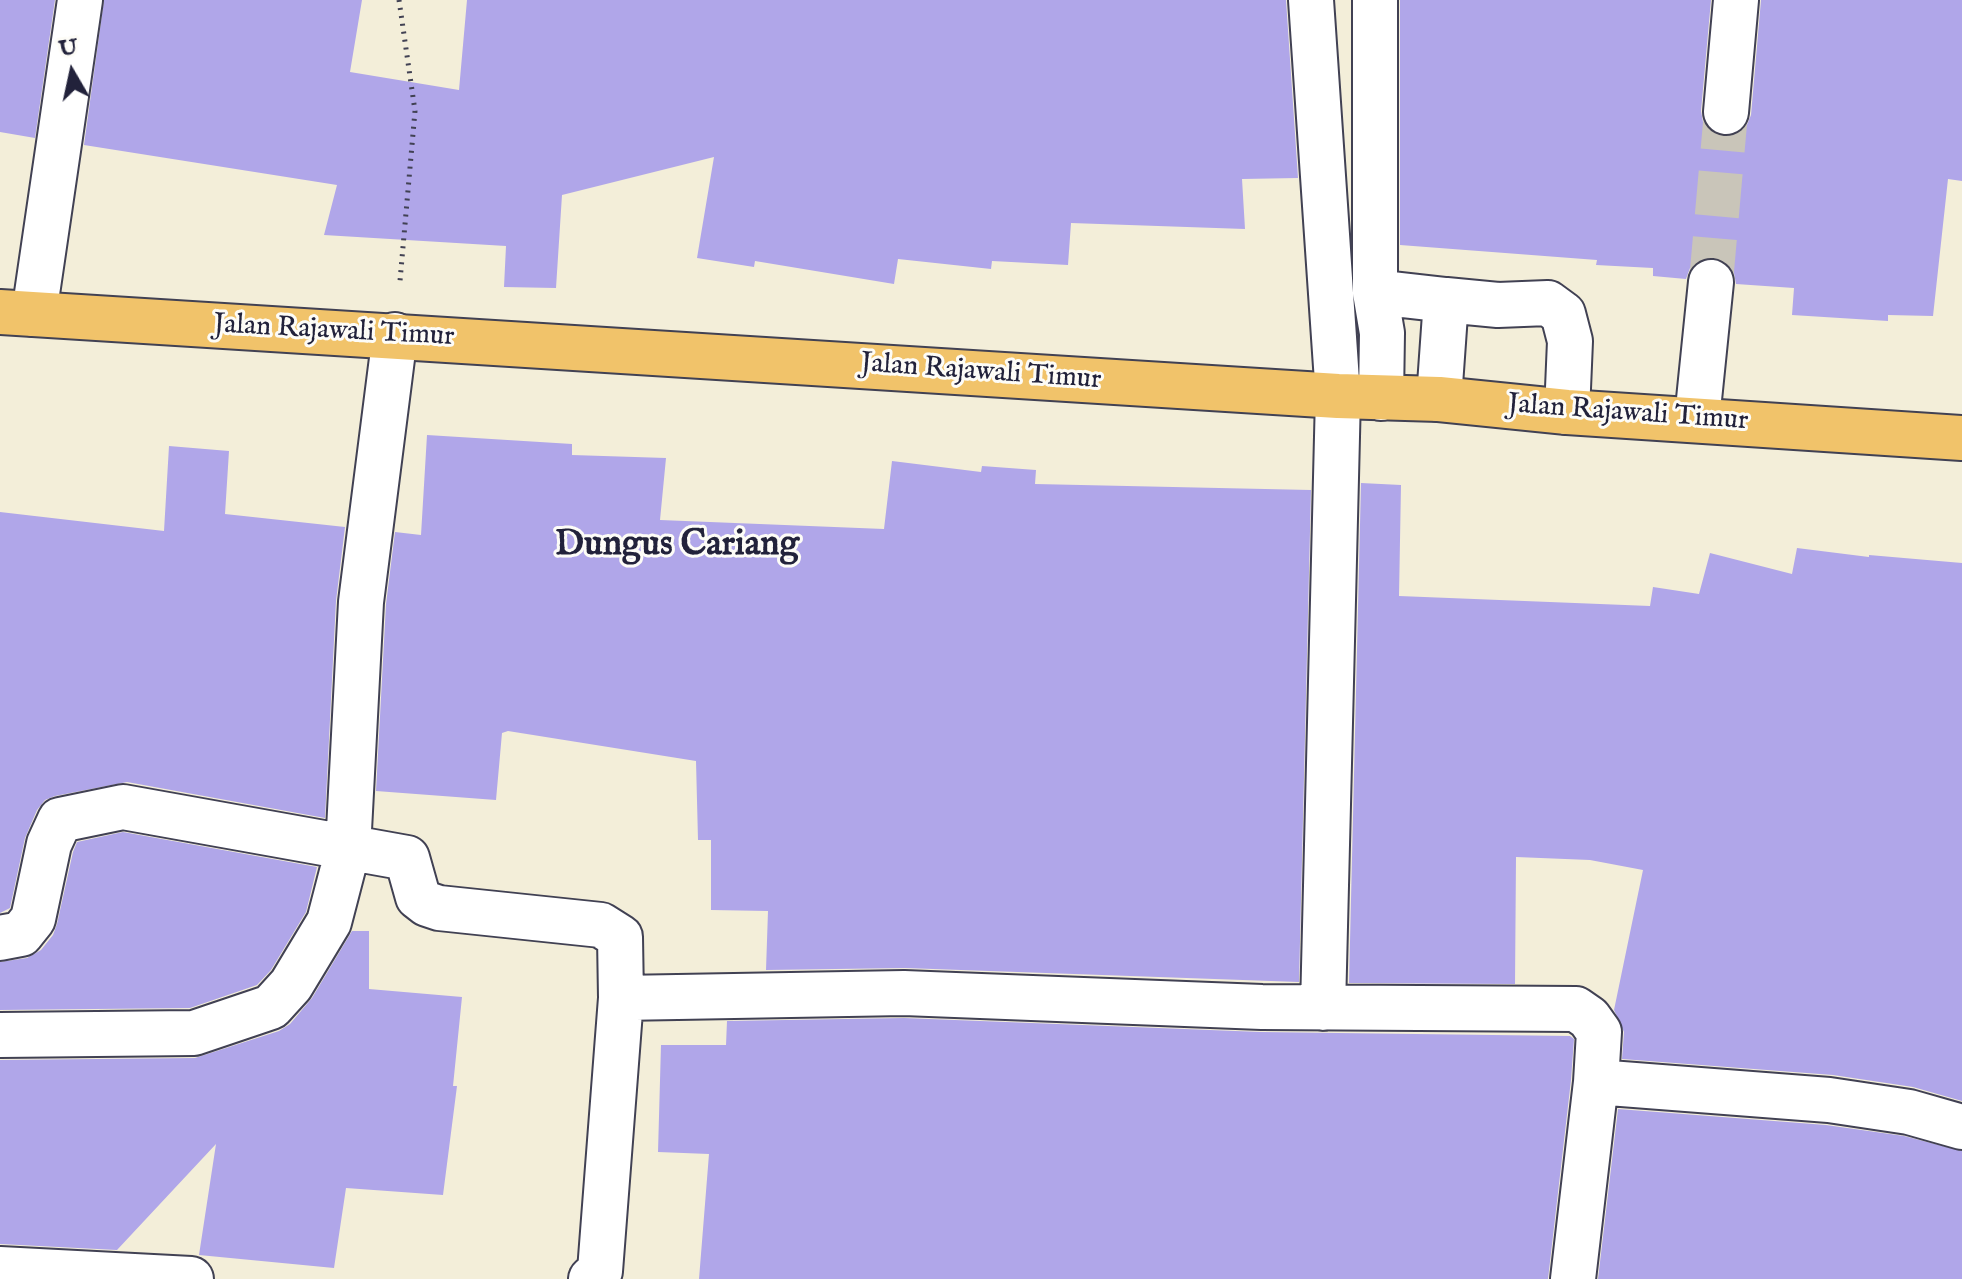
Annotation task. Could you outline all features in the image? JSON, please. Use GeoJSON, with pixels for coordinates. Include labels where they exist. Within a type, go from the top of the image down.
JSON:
{"type":"FeatureCollection","features":[{"type":"Feature","properties":{"kind":"main road","name":"Jalan Rajawali Timur"},"geometry":{"type":"LineString","coordinates":[[17,313],[1338,396],[1439,399],[1567,412],[1962,438]]}},
{"type":"Feature","properties":{"kind":"street"},"geometry":{"type":"LineString","coordinates":[[17,313],[80,0]]}},
{"type":"Feature","properties":{"kind":"street"},"geometry":{"type":"LineString","coordinates":[[1311,0],[1338,396],[1323,1008]]}},
{"type":"Feature","properties":{"kind":"street"},"geometry":{"type":"LineString","coordinates":[[1375,0],[1375,292],[1382,333],[1381,398]]}},
{"type":"Feature","properties":{"kind":"street"},"geometry":{"type":"LineString","coordinates":[[1726,112],[1736,0]]}},
{"type":"Feature","properties":{"kind":"street"},"geometry":{"type":"LineString","coordinates":[[1697,419],[1711,282]]}},
{"type":"Feature","properties":{"kind":"street"},"geometry":{"type":"LineString","coordinates":[[1375,292],[1498,305],[1548,303],[1563,314],[1570,341],[1567,412]]}},
{"type":"Feature","properties":{"kind":"street"},"geometry":{"type":"LineString","coordinates":[[1439,399],[1446,300]]}},
{"type":"Feature","properties":{"kind":"street"},"geometry":{"type":"LineString","coordinates":[[0,1035],[194,1033],[271,1007],[291,985],[329,922],[348,849],[361,602],[395,335]]}},
{"type":"Feature","properties":{"kind":"street"},"geometry":{"type":"LineString","coordinates":[[0,938],[21,934],[33,919],[49,844],[60,820],[123,807],[407,858],[418,897],[439,908],[573,921],[601,925],[611,930],[620,937],[621,998],[600,1271],[591,1279]]}},
{"type":"Feature","properties":{"kind":"street"},"geometry":{"type":"LineString","coordinates":[[621,998],[904,993],[1323,1008],[1576,1009],[1589,1018],[1599,1032],[1573,1279]]}},
{"type":"Feature","properties":{"kind":"street"},"geometry":{"type":"LineString","coordinates":[[1596,1082],[1829,1100],[1909,1112],[1962,1127]]}},
{"type":"Feature","properties":{"kind":"street"},"geometry":{"type":"LineString","coordinates":[[0,1269],[191,1279]]}},
{"type":"Feature","properties":{"kind":"path"},"geometry":{"type":"LineString","coordinates":[[395,335],[415,111],[399,0]]}},
{"type":"Feature","properties":{"kind":"building"},"geometry":{"type":"Polygon","coordinates":[[[0,0],[55,0],[35,138],[0,132],[0,0]]]}},
{"type":"Feature","properties":{"kind":"building"},"geometry":{"type":"Polygon","coordinates":[[[104,0],[362,0],[350,72],[459,90],[467,0],[1286,0],[1298,178],[1242,179],[1245,229],[1071,223],[1068,265],[992,261],[991,269],[898,259],[894,284],[755,261],[754,267],[697,258],[714,157],[562,195],[556,288],[504,287],[506,246],[324,235],[337,185],[84,145],[104,0]]]}},
{"type":"Feature","properties":{"kind":"building"},"geometry":{"type":"Polygon","coordinates":[[[1400,0],[1711,0],[1701,111],[1703,122],[1711,132],[1725,137],[1736,135],[1746,127],[1751,115],[1761,0],[1962,0],[1962,181],[1948,179],[1933,316],[1888,315],[1888,321],[1792,315],[1794,288],[1736,284],[1734,273],[1726,262],[1714,257],[1700,260],[1690,268],[1686,279],[1653,276],[1653,268],[1596,265],[1597,260],[1400,245],[1400,0]]]}},
{"type":"Feature","properties":{"kind":"building"},"geometry":{"type":"Polygon","coordinates":[[[427,435],[572,444],[572,455],[666,458],[660,520],[884,529],[892,461],[981,472],[982,466],[1036,470],[1035,484],[1311,490],[1299,982],[905,968],[766,970],[768,911],[711,910],[711,840],[698,840],[696,761],[508,731],[502,733],[496,800],[376,791],[386,604],[395,532],[421,535],[427,435]]]}},
{"type":"Feature","properties":{"kind":"building"},"geometry":{"type":"Polygon","coordinates":[[[169,446],[229,451],[225,514],[345,527],[336,601],[325,818],[127,782],[55,796],[45,800],[37,810],[25,838],[10,908],[0,913],[0,512],[164,531],[169,446]]]}},
{"type":"Feature","properties":{"kind":"building"},"geometry":{"type":"Polygon","coordinates":[[[1361,483],[1401,485],[1399,596],[1650,606],[1653,587],[1699,594],[1710,553],[1792,574],[1797,548],[1869,557],[1962,563],[1962,1101],[1913,1087],[1833,1075],[1622,1059],[1624,1032],[1614,1010],[1643,870],[1590,860],[1516,857],[1515,984],[1349,983],[1361,483]]]}},
{"type":"Feature","properties":{"kind":"building"},"geometry":{"type":"Polygon","coordinates":[[[123,832],[317,867],[306,912],[271,970],[257,985],[190,1008],[0,1010],[0,962],[27,958],[41,950],[53,935],[77,842],[123,832]]]}},
{"type":"Feature","properties":{"kind":"building"},"geometry":{"type":"Polygon","coordinates":[[[352,931],[369,931],[369,989],[462,997],[453,1086],[457,1086],[443,1195],[346,1188],[334,1268],[199,1255],[216,1144],[117,1250],[0,1244],[0,1060],[195,1058],[279,1031],[290,1024],[312,998],[352,931]]]}},
{"type":"Feature","properties":{"kind":"building"},"geometry":{"type":"Polygon","coordinates":[[[904,1018],[1261,1032],[1570,1036],[1574,1039],[1571,1080],[1548,1279],[699,1279],[709,1154],[658,1152],[661,1045],[726,1045],[727,1021],[904,1018]]]}},
{"type":"Feature","properties":{"kind":"building"},"geometry":{"type":"Polygon","coordinates":[[[1618,1109],[1826,1125],[1904,1136],[1962,1151],[1962,1279],[1598,1279],[1618,1109]]]}},
{"type":"Feature","properties":{"kind":"tunnel"},"geometry":{"type":"LineString","coordinates":[[1711,282],[1726,112]]}},
{"type":"Feature","properties":{"kind":"district","name":"Dungus Cariang"},"geometry":{"type":"Point","coordinates":[677,547]}}]}
